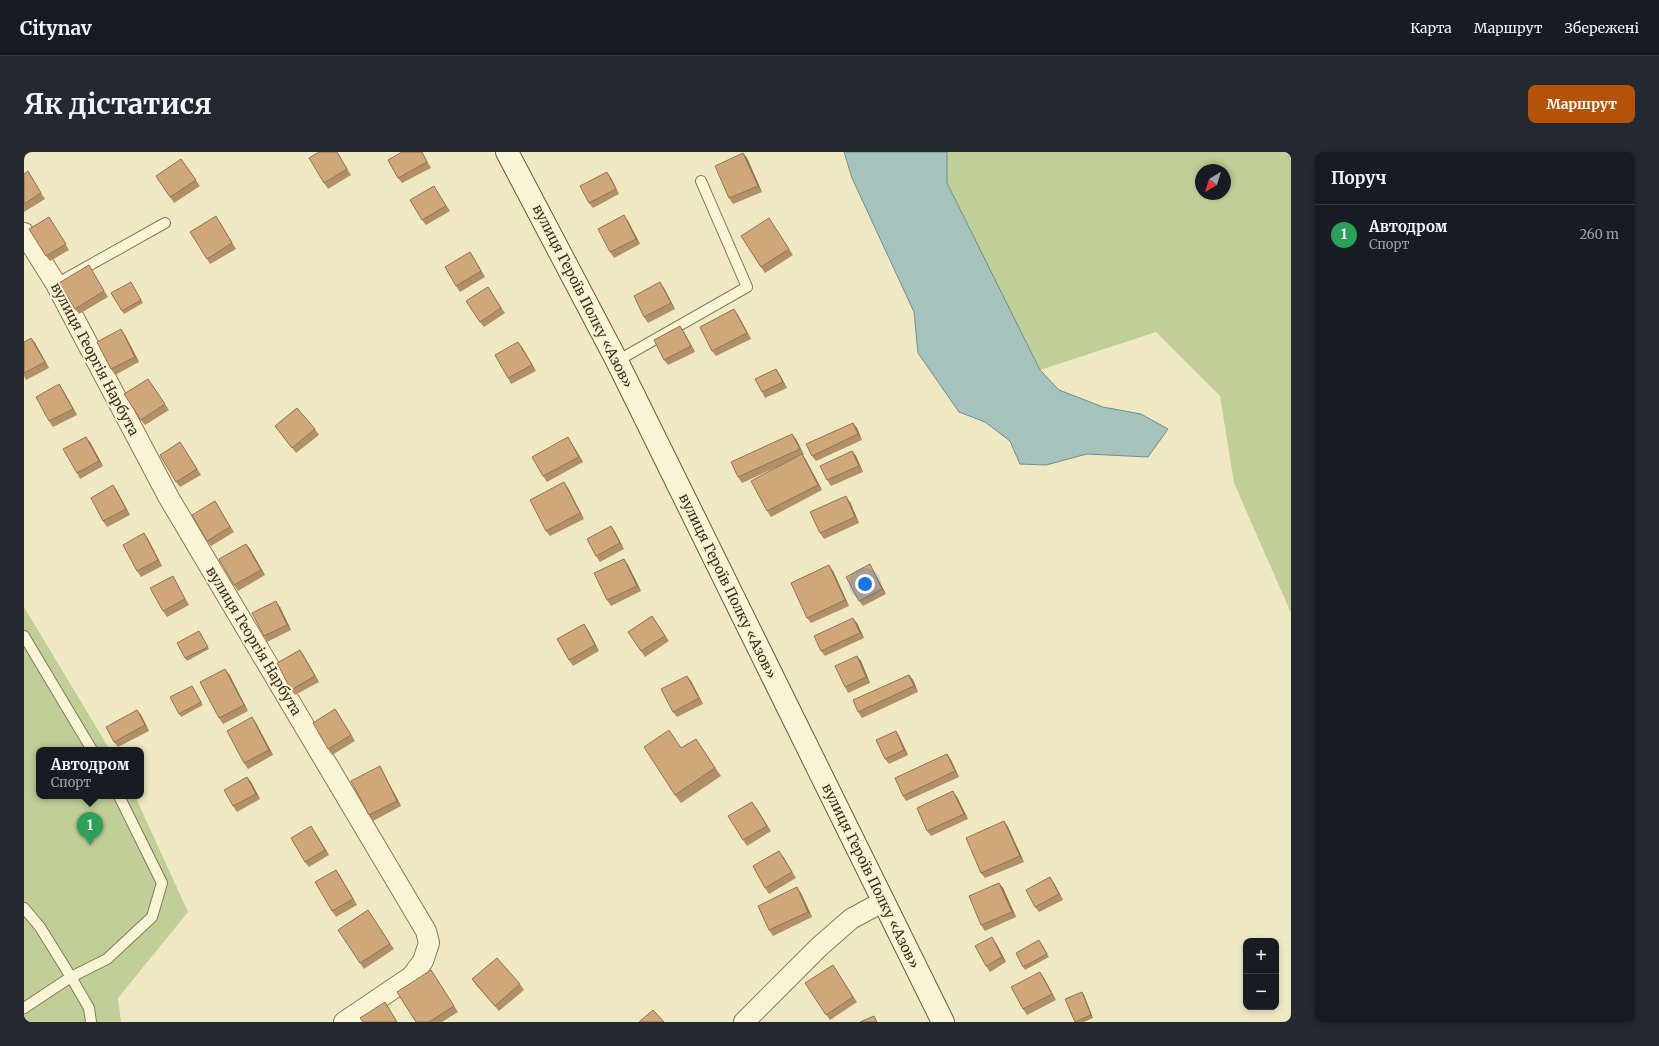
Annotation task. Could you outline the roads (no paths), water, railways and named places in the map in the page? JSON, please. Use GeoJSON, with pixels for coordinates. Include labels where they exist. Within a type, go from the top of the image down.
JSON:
{"type":"FeatureCollection","features":[{"type":"Feature","properties":{"kind":"main road","name":"вулиця Героїв Полку «Азов»"},"geometry":{"type":"LineString","coordinates":[[507,152],[617,361],[943,1022]]}},
{"type":"Feature","properties":{"kind":"street","name":"вулиця Георгія Нарбута"},"geometry":{"type":"LineString","coordinates":[[24,233],[56,284],[169,498],[426,931],[428,943],[423,961],[412,976],[344,1022]]}},
{"type":"Feature","properties":{"kind":"street"},"geometry":{"type":"LineString","coordinates":[[744,1022],[819,948],[851,919],[884,901]]}},
{"type":"Feature","properties":{"kind":"lane"},"geometry":{"type":"LineString","coordinates":[[617,361],[746,287],[701,181]]}},
{"type":"Feature","properties":{"kind":"lane"},"geometry":{"type":"LineString","coordinates":[[56,284],[165,223]]}},
{"type":"Feature","properties":{"kind":"lane"},"geometry":{"type":"LineString","coordinates":[[24,636],[90,747]]}},
{"type":"Feature","properties":{"kind":"lane"},"geometry":{"type":"LineString","coordinates":[[24,1008],[71,977],[107,958],[152,918],[162,883],[120,799]]}},
{"type":"Feature","properties":{"kind":"lane"},"geometry":{"type":"LineString","coordinates":[[24,908],[40,927],[90,1008],[91,1022]]}},
{"type":"Feature","properties":{"kind":"water"},"geometry":{"type":"Polygon","coordinates":[[[844,152],[947,152],[947,183],[1040,370],[1059,390],[1103,407],[1141,414],[1168,429],[1148,457],[1087,454],[1046,465],[1020,464],[1010,441],[985,422],[959,412],[918,353],[914,312],[852,178],[844,152]]]}},
{"type":"Feature","properties":{"kind":"place","name":"Автодром"},"geometry":{"type":"Point","coordinates":[90,845]}}]}
